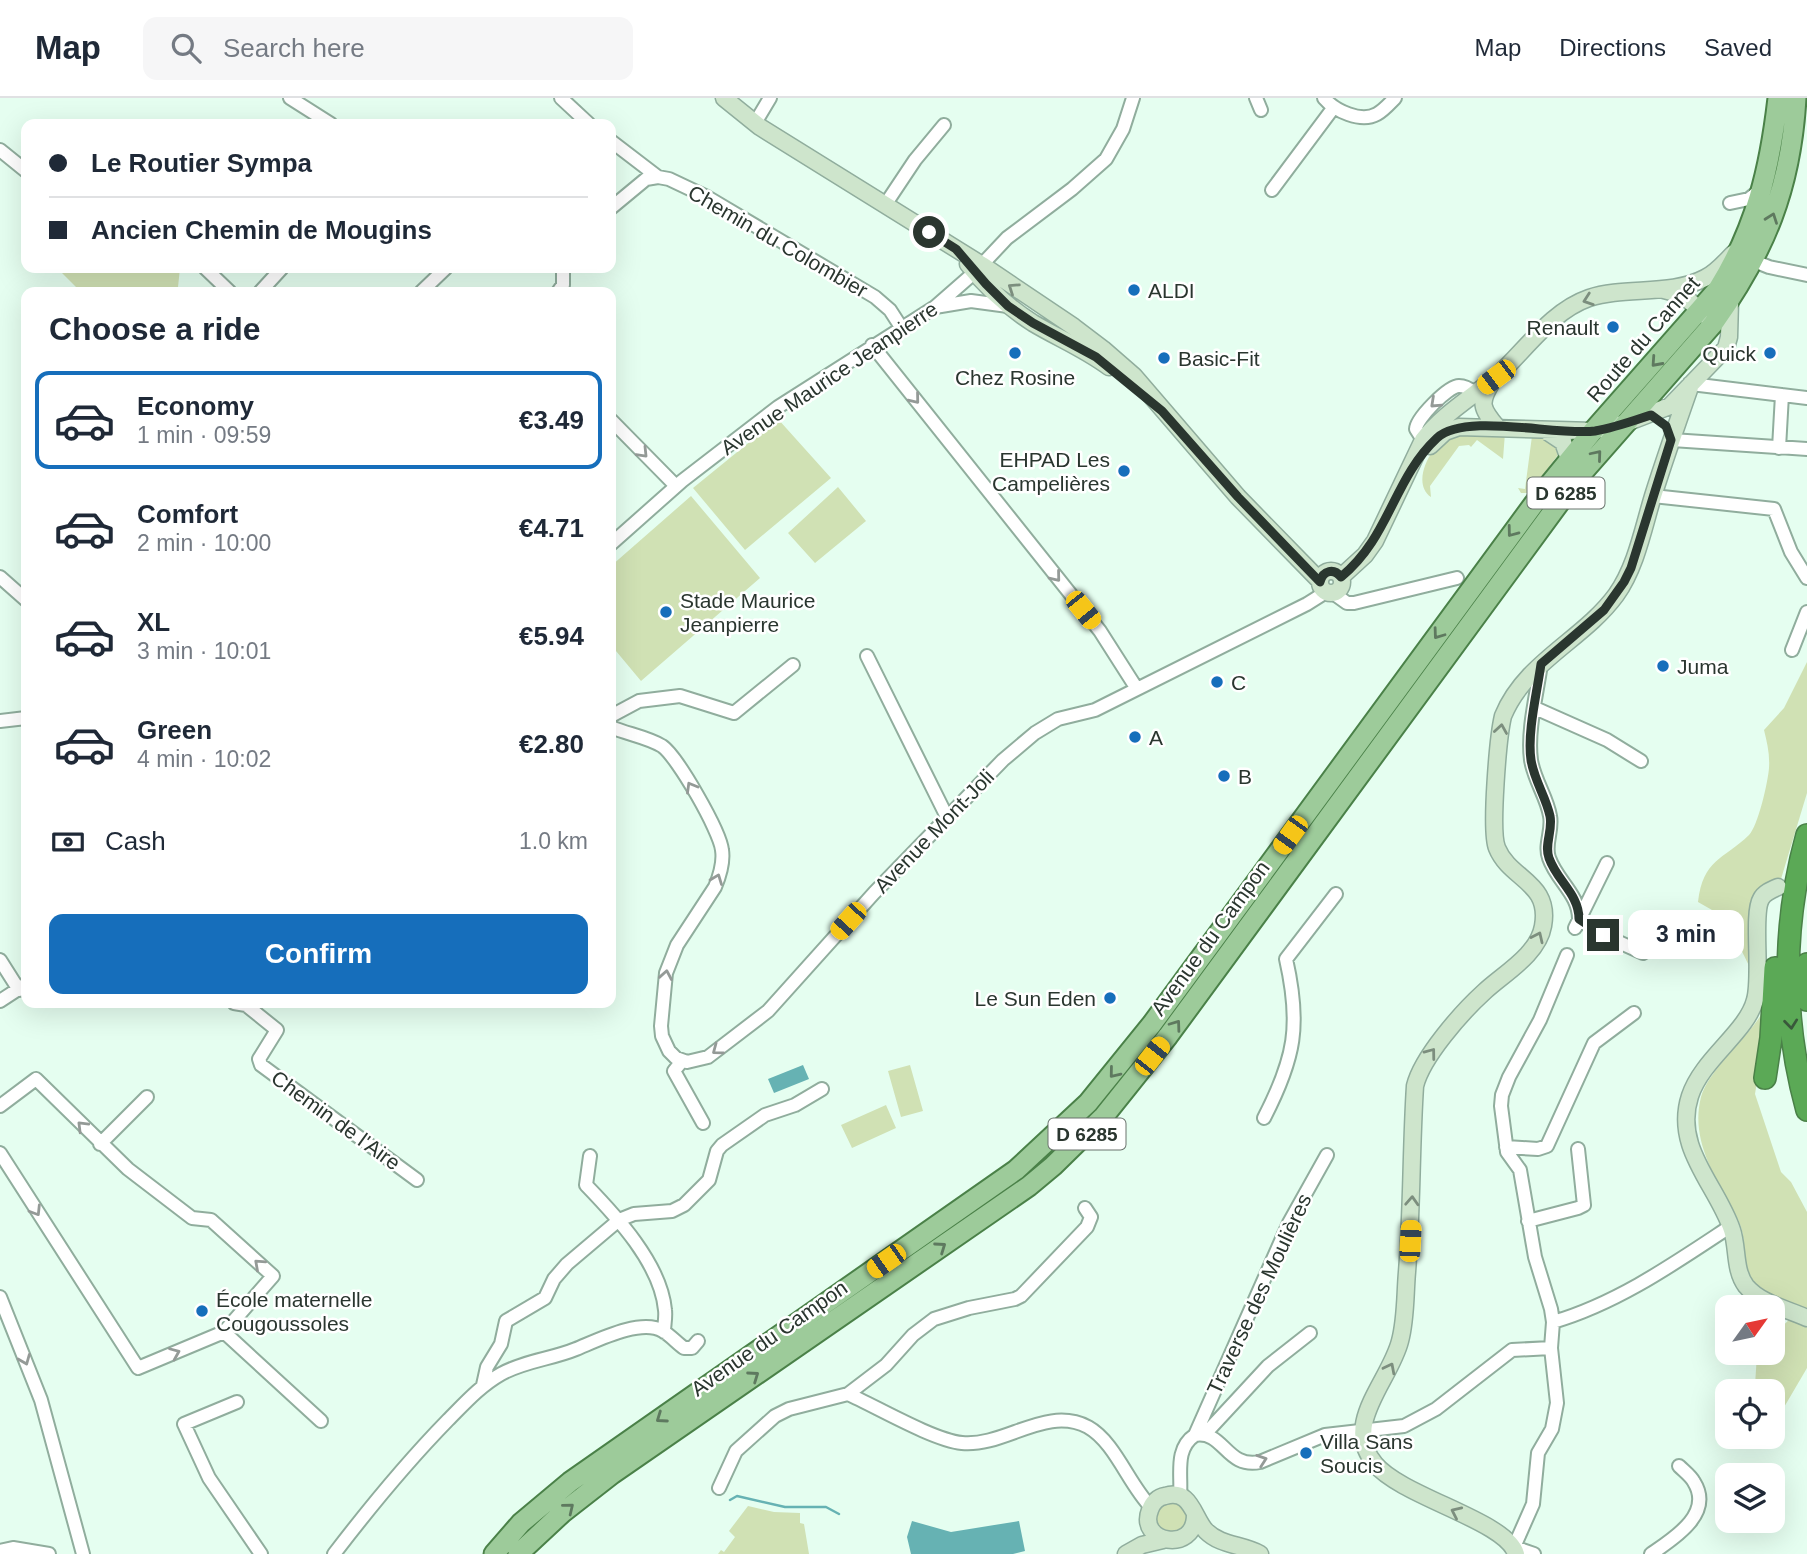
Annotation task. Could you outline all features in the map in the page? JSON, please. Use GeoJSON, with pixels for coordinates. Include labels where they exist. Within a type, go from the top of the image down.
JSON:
{"type":"FeatureCollection","features":[{"type":"Feature","properties":{"kind":"highway"},"geometry":{"type":"LineString","coordinates":[[1765,1078],[1772,1038],[1779,925],[1807,835]]}},
{"type":"Feature","properties":{"kind":"highway"},"geometry":{"type":"LineString","coordinates":[[1800,861],[1788,944],[1787,982],[1794,1055],[1807,1110]]}},
{"type":"Feature","properties":{"kind":"highway"},"geometry":{"type":"LineString","coordinates":[[1807,964],[1807,1000]]}},
{"type":"Feature","properties":{"kind":"main road","name":"Route du Cannet"},"geometry":{"type":"LineString","coordinates":[[1479,579],[1593,431],[1707,317],[1730,301],[1747,254],[1742,207],[1763,186],[1778,98]]}},
{"type":"Feature","properties":{"kind":"main road","name":"Route du Cannet"},"geometry":{"type":"LineString","coordinates":[[1511,567],[1576,480],[1626,423],[1707,317],[1725,277],[1767,233],[1784,184],[1792,145],[1796,98]]}},
{"type":"Feature","properties":{"kind":"main road","name":"Avenue du Campon"},"geometry":{"type":"LineString","coordinates":[[518,1554],[562,1513],[612,1474],[1029,1186],[1077,1144],[1104,1116],[1168,1036],[1511,567]]}},
{"type":"Feature","properties":{"kind":"main road","name":"Avenue du Campon"},"geometry":{"type":"LineString","coordinates":[[494,1554],[522,1523],[570,1482],[1016,1170],[1088,1103],[1160,1013],[1479,579]]}},
{"type":"Feature","properties":{"kind":"street"},"geometry":{"type":"LineString","coordinates":[[290,98],[323,119]]}},
{"type":"Feature","properties":{"kind":"street"},"geometry":{"type":"LineString","coordinates":[[561,98],[584,119]]}},
{"type":"Feature","properties":{"kind":"street"},"geometry":{"type":"LineString","coordinates":[[724,98],[755,123],[956,249],[978,269],[1008,306],[1033,323],[1096,357],[1162,411]]}},
{"type":"Feature","properties":{"kind":"street"},"geometry":{"type":"LineString","coordinates":[[755,123],[770,98]]}},
{"type":"Feature","properties":{"kind":"street","name":"Avenue Maurice Jeanpierre"},"geometry":{"type":"LineString","coordinates":[[616,540],[676,486],[778,407],[935,307],[978,269],[1007,238],[1080,183],[1106,159],[1123,129],[1133,98]]}},
{"type":"Feature","properties":{"kind":"street"},"geometry":{"type":"LineString","coordinates":[[1272,190],[1329,102],[1354,116],[1367,117],[1377,114],[1394,98]]}},
{"type":"Feature","properties":{"kind":"street"},"geometry":{"type":"LineString","coordinates":[[885,205],[915,160],[944,125]]}},
{"type":"Feature","properties":{"kind":"street","name":"Chemin du Colombier"},"geometry":{"type":"LineString","coordinates":[[616,145],[658,177],[669,179],[707,197],[875,298],[890,310],[901,327]]}},
{"type":"Feature","properties":{"kind":"street"},"geometry":{"type":"LineString","coordinates":[[0,150],[21,168]]}},
{"type":"Feature","properties":{"kind":"street"},"geometry":{"type":"LineString","coordinates":[[616,204],[646,179],[658,177]]}},
{"type":"Feature","properties":{"kind":"street"},"geometry":{"type":"LineString","coordinates":[[1326,589],[1341,587],[1341,577],[1365,555],[1375,541],[1413,466],[1423,440],[1441,420],[1496,377],[1560,315],[1578,303],[1604,295],[1655,290],[1705,279],[1747,254],[1769,267],[1807,275]]}},
{"type":"Feature","properties":{"kind":"street"},"geometry":{"type":"LineString","coordinates":[[978,269],[1074,327],[1134,376],[1238,497],[1326,589],[1347,603],[1360,603],[1457,578]]}},
{"type":"Feature","properties":{"kind":"street"},"geometry":{"type":"LineString","coordinates":[[210,273],[225,287]]}},
{"type":"Feature","properties":{"kind":"street"},"geometry":{"type":"LineString","coordinates":[[265,287],[277,273]]}},
{"type":"Feature","properties":{"kind":"street"},"geometry":{"type":"LineString","coordinates":[[426,287],[441,273]]}},
{"type":"Feature","properties":{"kind":"street"},"geometry":{"type":"LineString","coordinates":[[1655,290],[1674,291],[1683,295],[1707,317],[1719,337],[1716,358]]}},
{"type":"Feature","properties":{"kind":"street"},"geometry":{"type":"LineString","coordinates":[[935,307],[971,301],[1008,306]]}},
{"type":"Feature","properties":{"kind":"street"},"geometry":{"type":"LineString","coordinates":[[1413,466],[1437,438],[1451,428],[1593,431],[1651,415],[1670,406],[1728,344],[1730,301]]}},
{"type":"Feature","properties":{"kind":"street"},"geometry":{"type":"LineString","coordinates":[[872,345],[1100,631],[1137,689]]}},
{"type":"Feature","properties":{"kind":"street"},"geometry":{"type":"LineString","coordinates":[[1496,377],[1483,398],[1482,405],[1497,427]]}},
{"type":"Feature","properties":{"kind":"street"},"geometry":{"type":"LineString","coordinates":[[1691,384],[1807,397]]}},
{"type":"Feature","properties":{"kind":"street"},"geometry":{"type":"LineString","coordinates":[[1534,1554],[1515,1550],[1502,1535],[1413,1492],[1384,1474],[1370,1458],[1363,1430],[1367,1410],[1394,1359],[1403,1330],[1417,1076],[1439,1043],[1480,995],[1530,951],[1539,939],[1544,925],[1539,894],[1501,855],[1496,845],[1494,832],[1503,716],[1515,695],[1541,664],[1587,625],[1615,596],[1631,568],[1691,384]]}},
{"type":"Feature","properties":{"kind":"street"},"geometry":{"type":"LineString","coordinates":[[1779,448],[1782,395]]}},
{"type":"Feature","properties":{"kind":"street"},"geometry":{"type":"LineString","coordinates":[[1651,415],[1666,426],[1671,440]]}},
{"type":"Feature","properties":{"kind":"street"},"geometry":{"type":"LineString","coordinates":[[616,425],[676,486]]}},
{"type":"Feature","properties":{"kind":"street"},"geometry":{"type":"LineString","coordinates":[[1545,430],[1563,442],[1569,459]]}},
{"type":"Feature","properties":{"kind":"street"},"geometry":{"type":"LineString","coordinates":[[1671,440],[1807,449]]}},
{"type":"Feature","properties":{"kind":"street"},"geometry":{"type":"LineString","coordinates":[[1653,496],[1774,509],[1791,552],[1807,578]]}},
{"type":"Feature","properties":{"kind":"street"},"geometry":{"type":"LineString","coordinates":[[0,577],[21,596]]}},
{"type":"Feature","properties":{"kind":"street","name":"Avenue Mont-Joli"},"geometry":{"type":"LineString","coordinates":[[682,1062],[708,1057],[768,1011],[873,893],[1003,760],[1044,727],[1064,717],[1086,714],[1307,604],[1326,589]]}},
{"type":"Feature","properties":{"kind":"street"},"geometry":{"type":"LineString","coordinates":[[1792,650],[1807,612]]}},
{"type":"Feature","properties":{"kind":"street"},"geometry":{"type":"LineString","coordinates":[[867,656],[947,817]]}},
{"type":"Feature","properties":{"kind":"street"},"geometry":{"type":"LineString","coordinates":[[1541,664],[1530,751],[1536,782],[1550,814],[1547,852],[1561,881],[1579,908],[1577,924]]}},
{"type":"Feature","properties":{"kind":"street"},"geometry":{"type":"LineString","coordinates":[[616,713],[639,701],[680,696],[734,713],[793,665]]}},
{"type":"Feature","properties":{"kind":"street"},"geometry":{"type":"LineString","coordinates":[[1535,708],[1607,740],[1641,761]]}},
{"type":"Feature","properties":{"kind":"street"},"geometry":{"type":"LineString","coordinates":[[0,721],[21,719]]}},
{"type":"Feature","properties":{"kind":"street"},"geometry":{"type":"LineString","coordinates":[[616,729],[655,743],[669,752],[721,843],[721,868],[715,887],[677,944],[666,972],[661,1026],[668,1051],[682,1062],[674,1071],[703,1123]]}},
{"type":"Feature","properties":{"kind":"street"},"geometry":{"type":"LineString","coordinates":[[1577,924],[1606,863]]}},
{"type":"Feature","properties":{"kind":"street"},"geometry":{"type":"LineString","coordinates":[[1778,887],[1763,895],[1758,908],[1757,987],[1751,1010],[1705,1067],[1692,1090],[1686,1120],[1691,1150],[1731,1226],[1739,1270],[1746,1285],[1759,1297],[1807,1318]]}},
{"type":"Feature","properties":{"kind":"street"},"geometry":{"type":"LineString","coordinates":[[1265,1118],[1286,1074],[1293,1037],[1295,1015],[1286,959],[1336,894]]}},
{"type":"Feature","properties":{"kind":"street"},"geometry":{"type":"LineString","coordinates":[[1577,924],[1643,953]]}},
{"type":"Feature","properties":{"kind":"street"},"geometry":{"type":"LineString","coordinates":[[1515,1550],[1533,1504],[1538,1453],[1552,1429],[1557,1403],[1551,1348],[1553,1322],[1528,1221],[1520,1170],[1506,1147],[1502,1095],[1541,1020],[1567,956]]}},
{"type":"Feature","properties":{"kind":"street"},"geometry":{"type":"LineString","coordinates":[[0,960],[21,986]]}},
{"type":"Feature","properties":{"kind":"street"},"geometry":{"type":"LineString","coordinates":[[0,1000],[21,988]]}},
{"type":"Feature","properties":{"kind":"street","name":"Chemin de l'Aire"},"geometry":{"type":"LineString","coordinates":[[250,1008],[277,1030],[259,1059],[261,1065],[417,1180]]}},
{"type":"Feature","properties":{"kind":"street"},"geometry":{"type":"LineString","coordinates":[[1506,1147],[1538,1149],[1547,1146],[1594,1043],[1634,1013]]}},
{"type":"Feature","properties":{"kind":"street"},"geometry":{"type":"LineString","coordinates":[[0,1106],[36,1079],[128,1169],[192,1217],[211,1220],[273,1276],[224,1332],[138,1368],[0,1153]]}},
{"type":"Feature","properties":{"kind":"street"},"geometry":{"type":"LineString","coordinates":[[484,1385],[487,1367],[501,1344],[506,1321],[545,1298],[554,1279],[567,1264],[620,1220],[634,1214],[664,1213],[679,1209],[709,1180],[717,1151],[722,1145],[765,1115],[795,1105],[822,1089]]}},
{"type":"Feature","properties":{"kind":"street"},"geometry":{"type":"LineString","coordinates":[[100,1144],[147,1097]]}},
{"type":"Feature","properties":{"kind":"street"},"geometry":{"type":"LineString","coordinates":[[1528,1221],[1584,1205],[1578,1149]]}},
{"type":"Feature","properties":{"kind":"street","name":"Traverse des Moulières"},"geometry":{"type":"LineString","coordinates":[[1200,1435],[1289,1223],[1327,1155]]}},
{"type":"Feature","properties":{"kind":"street"},"geometry":{"type":"LineString","coordinates":[[590,1156],[586,1185],[620,1220],[656,1279],[665,1309],[664,1332]]}},
{"type":"Feature","properties":{"kind":"street"},"geometry":{"type":"LineString","coordinates":[[719,1488],[736,1451],[775,1416],[789,1409],[848,1394],[877,1373],[913,1335],[934,1319],[1021,1296],[1087,1227],[1091,1217],[1085,1208]]}},
{"type":"Feature","properties":{"kind":"street"},"geometry":{"type":"LineString","coordinates":[[1553,1322],[1597,1306],[1644,1282],[1731,1226]]}},
{"type":"Feature","properties":{"kind":"street"},"geometry":{"type":"LineString","coordinates":[[0,1297],[41,1400],[83,1554]]}},
{"type":"Feature","properties":{"kind":"street"},"geometry":{"type":"LineString","coordinates":[[334,1554],[410,1459],[484,1385],[514,1367],[560,1355],[627,1330],[650,1327],[664,1332],[684,1348],[692,1348],[698,1341]]}},
{"type":"Feature","properties":{"kind":"street"},"geometry":{"type":"LineString","coordinates":[[224,1332],[321,1421]]}},
{"type":"Feature","properties":{"kind":"street"},"geometry":{"type":"LineString","coordinates":[[1180,1496],[1180,1459],[1183,1448],[1200,1435],[1268,1366],[1310,1334]]}},
{"type":"Feature","properties":{"kind":"street"},"geometry":{"type":"LineString","coordinates":[[1200,1435],[1212,1437],[1240,1462],[1250,1464],[1325,1435],[1404,1426],[1425,1416],[1512,1350],[1551,1348]]}},
{"type":"Feature","properties":{"kind":"street"},"geometry":{"type":"LineString","coordinates":[[848,1394],[937,1436],[963,1443],[985,1441],[1055,1420],[1072,1421],[1087,1427],[1101,1438],[1150,1515],[1151,1530],[1163,1540],[1170,1542],[1184,1539],[1193,1529],[1195,1515]]}},
{"type":"Feature","properties":{"kind":"street"},"geometry":{"type":"LineString","coordinates":[[237,1402],[184,1424],[209,1478],[261,1554]]}},
{"type":"Feature","properties":{"kind":"street"},"geometry":{"type":"LineString","coordinates":[[1651,1554],[1682,1532],[1697,1511],[1699,1498],[1695,1483],[1679,1466]]}},
{"type":"Feature","properties":{"kind":"street"},"geometry":{"type":"LineString","coordinates":[[1128,1553],[1139,1541],[1160,1498],[1173,1494],[1190,1503],[1195,1515],[1212,1536],[1260,1554]]}},
{"type":"Feature","properties":{"kind":"street"},"geometry":{"type":"LineString","coordinates":[[1128,1553],[1142,1545],[1163,1540]]}},
{"type":"Feature","properties":{"kind":"street"},"geometry":{"type":"LineString","coordinates":[[0,1552],[13,1548],[49,1554]]}},
{"type":"Feature","properties":{"kind":"green space"},"geometry":{"type":"Polygon","coordinates":[[[62,273],[179,273],[178,287],[76,287],[62,273]]]}},
{"type":"Feature","properties":{"kind":"green space"},"geometry":{"type":"Polygon","coordinates":[[[778,419],[831,478],[745,550],[693,488],[778,419]]]}},
{"type":"Feature","properties":{"kind":"green space"},"geometry":{"type":"Polygon","coordinates":[[[1456,433],[1505,433],[1503,459],[1477,440],[1471,447],[1459,446],[1430,486],[1431,497],[1426,493],[1422,481],[1426,462],[1435,448],[1456,433]]]}},
{"type":"Feature","properties":{"kind":"green space"},"geometry":{"type":"Polygon","coordinates":[[[1532,436],[1551,441],[1561,451],[1529,493],[1521,493],[1518,488],[1525,489],[1532,436]]]}},
{"type":"Feature","properties":{"kind":"green space"},"geometry":{"type":"Polygon","coordinates":[[[838,487],[866,521],[815,563],[788,533],[838,487]]]}},
{"type":"Feature","properties":{"kind":"green space","name":"Stade Maurice Jeanpierre"},"geometry":{"type":"Polygon","coordinates":[[[691,496],[760,578],[641,681],[616,651],[616,562],[691,496]]]}},
{"type":"Feature","properties":{"kind":"green space"},"geometry":{"type":"Polygon","coordinates":[[[1807,662],[1807,793],[1781,879],[1759,889],[1752,903],[1752,972],[1736,939],[1719,914],[1698,902],[1709,868],[1749,835],[1756,823],[1769,768],[1764,730],[1784,708],[1807,662]]]}},
{"type":"Feature","properties":{"kind":"green space"},"geometry":{"type":"Polygon","coordinates":[[[1761,1015],[1767,1021],[1755,1094],[1781,1172],[1791,1182],[1807,1212],[1807,1309],[1785,1300],[1785,1295],[1766,1292],[1750,1276],[1741,1227],[1704,1152],[1701,1139],[1699,1111],[1705,1087],[1761,1015]]]}},
{"type":"Feature","properties":{"kind":"green space"},"geometry":{"type":"Polygon","coordinates":[[[910,1065],[923,1111],[901,1117],[888,1071],[910,1065]]]}},
{"type":"Feature","properties":{"kind":"green space"},"geometry":{"type":"Polygon","coordinates":[[[886,1105],[896,1128],[852,1148],[841,1125],[886,1105]]]}},
{"type":"Feature","properties":{"kind":"green space"},"geometry":{"type":"Polygon","coordinates":[[[1791,1318],[1807,1325],[1807,1368],[1785,1406],[1785,1379],[1755,1379],[1756,1365],[1785,1365],[1785,1324],[1791,1318]]]}},
{"type":"Feature","properties":{"kind":"green space"},"geometry":{"type":"Polygon","coordinates":[[[1170,1498],[1189,1508],[1188,1529],[1164,1536],[1153,1518],[1154,1512],[1170,1498]]]}},
{"type":"Feature","properties":{"kind":"green space"},"geometry":{"type":"Polygon","coordinates":[[[748,1506],[774,1512],[800,1513],[800,1523],[804,1524],[809,1554],[718,1554],[721,1550],[724,1552],[735,1537],[729,1531],[748,1506]]]}},
{"type":"Feature","properties":{"kind":"water"},"geometry":{"type":"Polygon","coordinates":[[[803,1065],[809,1079],[774,1093],[768,1079],[803,1065]]]}},
{"type":"Feature","properties":{"kind":"water"},"geometry":{"type":"Polygon","coordinates":[[[912,1521],[951,1532],[1019,1521],[1025,1551],[1013,1554],[911,1554],[907,1537],[912,1521]]]}},
{"type":"Feature","properties":{"kind":"waterway"},"geometry":{"type":"LineString","coordinates":[[730,1500],[737,1496],[785,1507],[826,1507],[839,1514]]}},
{"type":"Feature","properties":{"kind":"place","name":"ALDI"},"geometry":{"type":"Point","coordinates":[1134,290]}},
{"type":"Feature","properties":{"kind":"place","name":"Renault"},"geometry":{"type":"Point","coordinates":[1613,327]}},
{"type":"Feature","properties":{"kind":"place","name":"Chez Rosine"},"geometry":{"type":"Point","coordinates":[1015,353]}},
{"type":"Feature","properties":{"kind":"place","name":"Quick"},"geometry":{"type":"Point","coordinates":[1770,353]}},
{"type":"Feature","properties":{"kind":"place","name":"Basic-Fit"},"geometry":{"type":"Point","coordinates":[1164,358]}},
{"type":"Feature","properties":{"kind":"place","name":"EHPAD Les Campelières"},"geometry":{"type":"Point","coordinates":[1124,471]}},
{"type":"Feature","properties":{"kind":"place","name":"Stade Maurice Jeanpierre"},"geometry":{"type":"Point","coordinates":[666,612]}},
{"type":"Feature","properties":{"kind":"place","name":"Juma"},"geometry":{"type":"Point","coordinates":[1663,666]}},
{"type":"Feature","properties":{"kind":"place","name":"C"},"geometry":{"type":"Point","coordinates":[1217,682]}},
{"type":"Feature","properties":{"kind":"place","name":"A"},"geometry":{"type":"Point","coordinates":[1135,737]}},
{"type":"Feature","properties":{"kind":"place","name":"B"},"geometry":{"type":"Point","coordinates":[1224,776]}},
{"type":"Feature","properties":{"kind":"place","name":"Le Sun Eden"},"geometry":{"type":"Point","coordinates":[1110,998]}},
{"type":"Feature","properties":{"kind":"place","name":"École maternelle Cougoussoles"},"geometry":{"type":"Point","coordinates":[202,1311]}},
{"type":"Feature","properties":{"kind":"place","name":"Villa Sans Soucis"},"geometry":{"type":"Point","coordinates":[1306,1453]}},
{"type":"Feature","properties":{"kind":"route"},"geometry":{"type":"LineString","coordinates":[[929,232],[956,249],[1008,306],[1033,323],[1096,357],[1162,411],[1238,497],[1320,582],[1322,575],[1329,571],[1336,572],[1341,577],[1365,555],[1375,541],[1413,466],[1437,438],[1451,428],[1484,426],[1593,431],[1651,415],[1666,426],[1671,440],[1631,568],[1604,610],[1541,664],[1530,741],[1536,782],[1550,814],[1548,857],[1574,898],[1579,908],[1579,919],[1603,935]]}}]}
